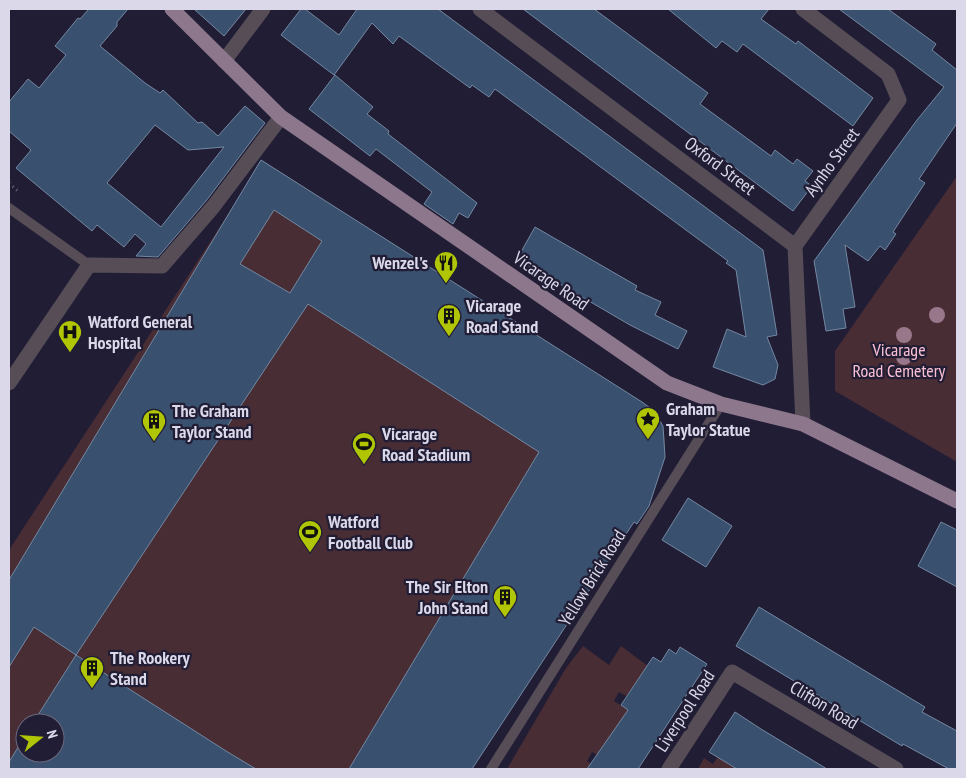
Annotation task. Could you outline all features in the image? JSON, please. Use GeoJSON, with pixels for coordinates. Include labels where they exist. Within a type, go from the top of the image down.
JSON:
{"type":"FeatureCollection","features":[{"type":"Feature","properties":{"kind":"main road","name":"Vicarage Road"},"geometry":{"type":"LineString","coordinates":[[172,9],[281,117],[667,383],[721,404],[803,424],[957,501]]}},
{"type":"Feature","properties":{"kind":"street"},"geometry":{"type":"LineString","coordinates":[[224,61],[263,9]]}},
{"type":"Feature","properties":{"kind":"street","name":"Oxford Street"},"geometry":{"type":"LineString","coordinates":[[480,9],[795,246]]}},
{"type":"Feature","properties":{"kind":"street","name":"Aynho Street"},"geometry":{"type":"LineString","coordinates":[[795,246],[899,100],[888,74],[803,9]]}},
{"type":"Feature","properties":{"kind":"street"},"geometry":{"type":"LineString","coordinates":[[9,382],[88,265],[162,266],[213,207],[281,117]]}},
{"type":"Feature","properties":{"kind":"street"},"geometry":{"type":"LineString","coordinates":[[795,246],[803,424]]}},
{"type":"Feature","properties":{"kind":"street","name":"Liverpool Road"},"geometry":{"type":"LineString","coordinates":[[669,769],[732,672]]}},
{"type":"Feature","properties":{"kind":"street","name":"Clifton Road"},"geometry":{"type":"LineString","coordinates":[[732,672],[896,769]]}},
{"type":"Feature","properties":{"kind":"lane"},"geometry":{"type":"LineString","coordinates":[[9,208],[88,265]]}},
{"type":"Feature","properties":{"kind":"lane","name":"Yellow Brick Road"},"geometry":{"type":"LineString","coordinates":[[491,769],[721,404]]}},
{"type":"Feature","properties":{"kind":"path"},"geometry":{"type":"LineString","coordinates":[[9,183],[24,196]]}},
{"type":"Feature","properties":{"kind":"green space","name":"Vicarage Road Stadium"},"geometry":{"type":"Polygon","coordinates":[[[263,161],[653,410],[659,420],[665,439],[665,450],[654,491],[472,769],[9,769],[9,550],[263,161]]]}},
{"type":"Feature","properties":{"kind":"green space","name":"Vicarage Road Cemetery"},"geometry":{"type":"Polygon","coordinates":[[[957,176],[957,462],[835,391],[835,351],[957,176]]]}},
{"type":"Feature","properties":{"kind":"green space"},"geometry":{"type":"Polygon","coordinates":[[[583,646],[609,665],[621,646],[648,666],[649,698],[633,687],[626,696],[619,692],[614,701],[636,715],[597,755],[592,752],[587,761],[600,769],[507,769],[566,668],[583,646]]]}},
{"type":"Feature","properties":{"kind":"green space"},"geometry":{"type":"Polygon","coordinates":[[[723,749],[727,763],[737,769],[698,769],[704,758],[713,764],[723,749]]]}},
{"type":"Feature","properties":{"kind":"building"},"geometry":{"type":"Polygon","coordinates":[[[89,9],[128,9],[100,46],[145,83],[160,93],[163,90],[198,123],[202,122],[218,136],[245,106],[265,123],[206,201],[158,257],[136,256],[146,244],[135,234],[124,247],[97,225],[92,231],[16,168],[31,150],[9,131],[9,102],[28,79],[39,88],[66,55],[55,46],[78,18],[80,19],[89,9]],[[155,125],[107,183],[161,227],[224,147],[188,150],[155,125]]]}},
{"type":"Feature","properties":{"kind":"building"},"geometry":{"type":"Polygon","coordinates":[[[194,9],[246,9],[224,36],[194,9]]]}},
{"type":"Feature","properties":{"kind":"building"},"geometry":{"type":"Polygon","coordinates":[[[301,9],[305,9],[339,35],[357,9],[438,9],[763,250],[777,335],[767,337],[778,365],[775,379],[763,385],[713,367],[727,329],[746,337],[736,270],[726,263],[728,261],[495,89],[489,97],[472,85],[470,88],[399,36],[393,44],[372,23],[334,75],[281,35],[301,9]]]}},
{"type":"Feature","properties":{"kind":"building"},"geometry":{"type":"Polygon","coordinates":[[[523,9],[594,9],[708,93],[700,104],[771,156],[775,150],[793,164],[797,159],[813,171],[805,181],[812,186],[793,211],[523,9]]]}},
{"type":"Feature","properties":{"kind":"building"},"geometry":{"type":"Polygon","coordinates":[[[668,9],[769,9],[761,19],[796,44],[798,41],[873,98],[853,126],[743,44],[737,52],[722,41],[716,48],[668,9]]]}},
{"type":"Feature","properties":{"kind":"building"},"geometry":{"type":"Polygon","coordinates":[[[839,9],[888,9],[936,44],[932,50],[957,70],[957,123],[919,179],[925,183],[893,232],[896,234],[885,250],[880,246],[868,261],[845,245],[855,307],[843,309],[846,328],[826,331],[814,261],[917,120],[944,87],[839,9]]]}},
{"type":"Feature","properties":{"kind":"building"},"geometry":{"type":"Polygon","coordinates":[[[335,75],[373,107],[367,114],[389,131],[388,134],[477,203],[468,218],[459,213],[453,224],[424,204],[432,192],[376,149],[370,156],[309,109],[335,75]]]}},
{"type":"Feature","properties":{"kind":"building"},"geometry":{"type":"Polygon","coordinates":[[[261,160],[642,402],[653,410],[663,426],[665,457],[649,506],[637,524],[634,522],[472,769],[349,769],[539,452],[308,304],[76,655],[34,627],[9,667],[9,580],[261,160]],[[274,210],[240,264],[290,293],[322,241],[274,210]]]}},
{"type":"Feature","properties":{"kind":"building"},"geometry":{"type":"Polygon","coordinates":[[[535,227],[637,286],[635,290],[661,302],[655,315],[687,331],[678,349],[630,325],[517,259],[535,227]]]}},
{"type":"Feature","properties":{"kind":"building"},"geometry":{"type":"Polygon","coordinates":[[[688,498],[732,526],[706,567],[662,540],[688,498]]]}},
{"type":"Feature","properties":{"kind":"building"},"geometry":{"type":"Polygon","coordinates":[[[941,522],[957,530],[957,587],[918,566],[941,522]]]}},
{"type":"Feature","properties":{"kind":"building"},"geometry":{"type":"Polygon","coordinates":[[[759,607],[925,707],[922,712],[957,731],[957,769],[949,769],[903,744],[902,746],[736,646],[759,607]]]}},
{"type":"Feature","properties":{"kind":"building"},"geometry":{"type":"Polygon","coordinates":[[[680,647],[707,664],[638,769],[587,769],[628,710],[621,705],[653,657],[661,662],[669,649],[676,654],[680,647]]]}},
{"type":"Feature","properties":{"kind":"building","name":"The Rookery Stand"},"geometry":{"type":"Polygon","coordinates":[[[76,655],[256,769],[9,769],[9,762],[15,752],[15,763],[65,763],[65,713],[39,713],[76,655]]]}},
{"type":"Feature","properties":{"kind":"building"},"geometry":{"type":"Polygon","coordinates":[[[735,712],[827,769],[737,769],[709,752],[735,712]]]}},
{"type":"Feature","properties":{"kind":"place","name":"Wenzel's"},"geometry":{"type":"Point","coordinates":[446,284]}},
{"type":"Feature","properties":{"kind":"place","name":"Vicarage Road Stand"},"geometry":{"type":"Point","coordinates":[449,337]}},
{"type":"Feature","properties":{"kind":"place","name":"Watford General Hospital"},"geometry":{"type":"Point","coordinates":[70,353]}},
{"type":"Feature","properties":{"kind":"place","name":"Graham Taylor Statue"},"geometry":{"type":"Point","coordinates":[648,440]}},
{"type":"Feature","properties":{"kind":"place","name":"The Graham Taylor Stand"},"geometry":{"type":"Point","coordinates":[154,442]}},
{"type":"Feature","properties":{"kind":"place","name":"Vicarage Road Stadium"},"geometry":{"type":"Point","coordinates":[364,465]}},
{"type":"Feature","properties":{"kind":"place","name":"Watford Football Club"},"geometry":{"type":"Point","coordinates":[310,553]}},
{"type":"Feature","properties":{"kind":"place","name":"The Sir Elton John Stand"},"geometry":{"type":"Point","coordinates":[505,618]}},
{"type":"Feature","properties":{"kind":"place","name":"The Rookery Stand"},"geometry":{"type":"Point","coordinates":[92,689]}}]}
